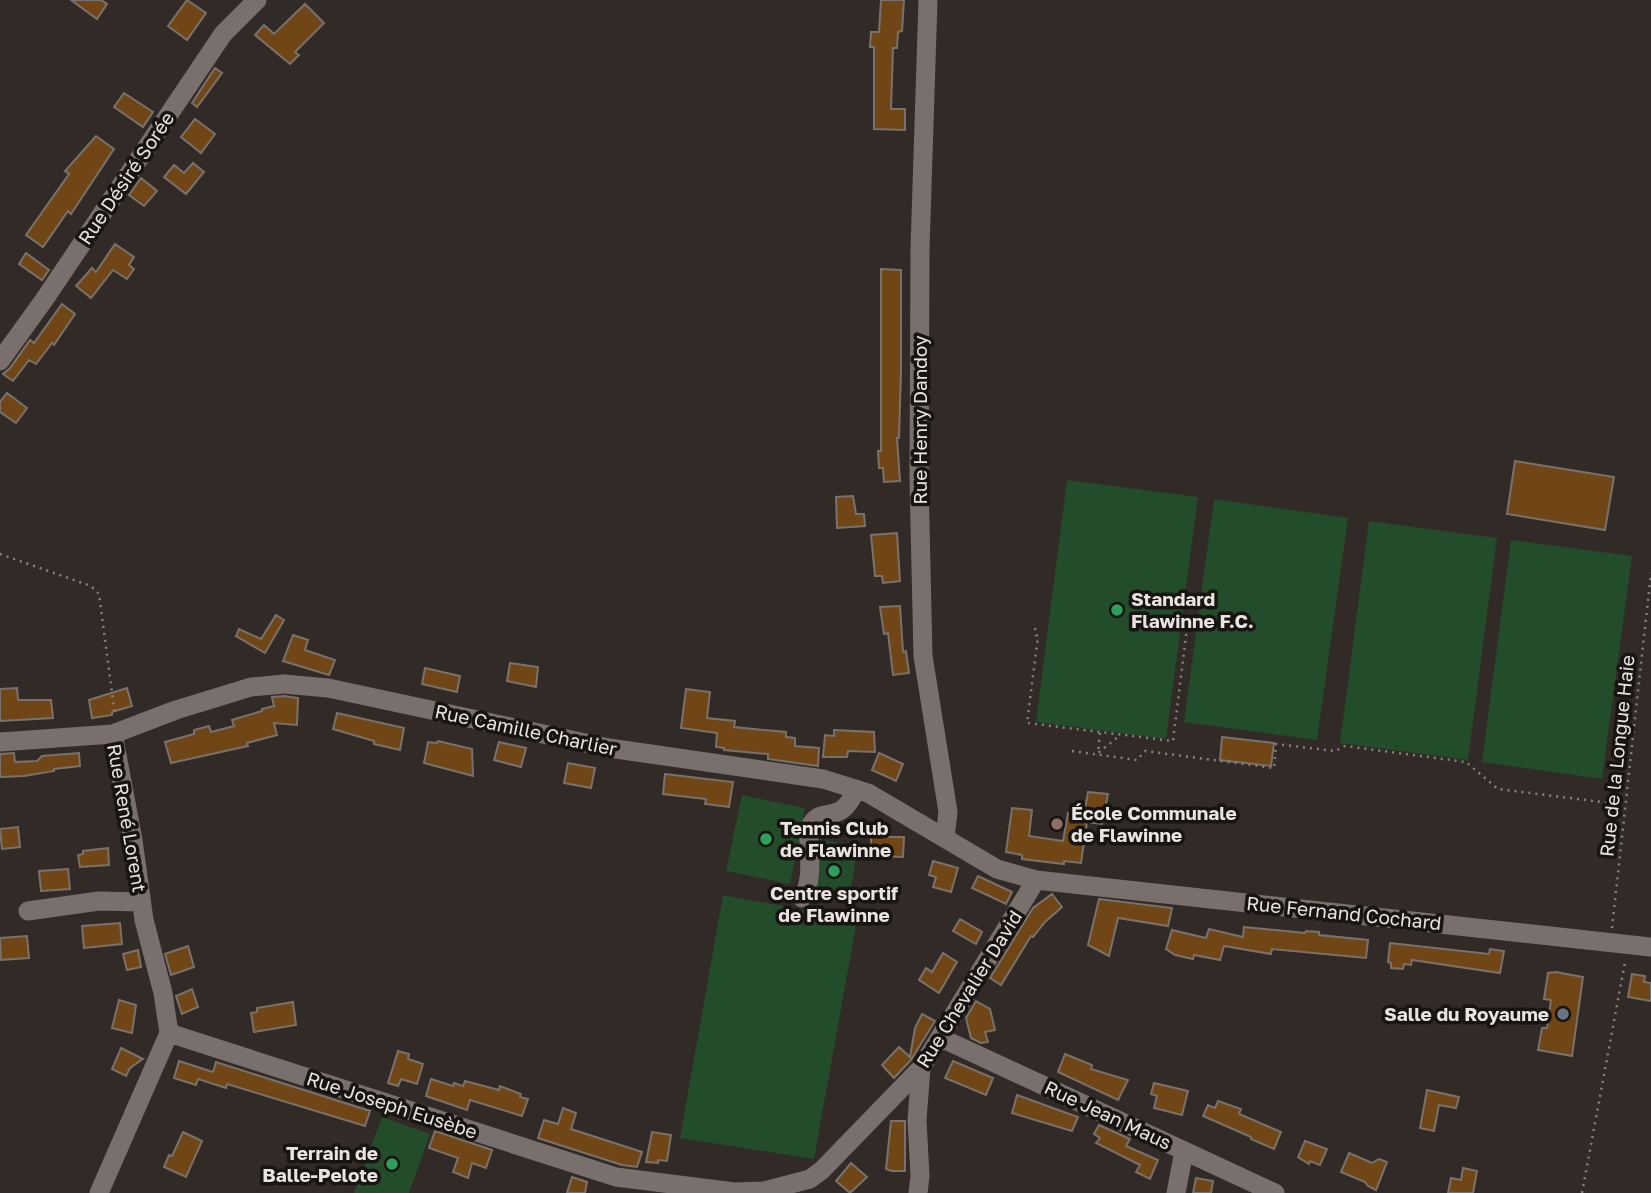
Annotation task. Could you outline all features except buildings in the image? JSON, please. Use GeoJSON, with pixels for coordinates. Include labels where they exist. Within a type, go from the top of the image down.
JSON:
{"type":"FeatureCollection","features":[{"type":"Feature","properties":{"kind":"street","name":"Rue Désiré Sorée"},"geometry":{"type":"LineString","coordinates":[[0,360],[52,289],[223,34],[257,0]]}},
{"type":"Feature","properties":{"kind":"street","name":"Rue Henry Dandoy"},"geometry":{"type":"LineString","coordinates":[[928,0],[920,249],[919,479],[923,656],[948,812],[945,838]]}},
{"type":"Feature","properties":{"kind":"street","name":"Rue Camille Charlier"},"geometry":{"type":"LineString","coordinates":[[0,742],[115,734],[176,710],[251,687],[284,684],[328,688],[609,748],[823,779],[856,789],[892,806],[997,869],[1036,880]]}},
{"type":"Feature","properties":{"kind":"street","name":"Rue René Lorent"},"geometry":{"type":"LineString","coordinates":[[115,734],[141,902],[163,993],[169,1033]]}},
{"type":"Feature","properties":{"kind":"street"},"geometry":{"type":"LineString","coordinates":[[802,898],[807,891],[811,862],[808,830],[811,823],[819,817],[841,812],[851,801],[856,789]]}},
{"type":"Feature","properties":{"kind":"street","name":"Rue Fernand Cochard"},"geometry":{"type":"LineString","coordinates":[[1036,880],[1651,947]]}},
{"type":"Feature","properties":{"kind":"street","name":"Rue Chevalier David"},"geometry":{"type":"LineString","coordinates":[[614,1185],[734,1192],[764,1191],[810,1179],[822,1170],[921,1068],[1036,880]]}},
{"type":"Feature","properties":{"kind":"street","name":"Rue René Lorent"},"geometry":{"type":"LineString","coordinates":[[28,911],[99,901],[141,902]]}},
{"type":"Feature","properties":{"kind":"street"},"geometry":{"type":"LineString","coordinates":[[99,1193],[169,1033]]}},
{"type":"Feature","properties":{"kind":"street","name":"Rue Joseph Eusèbe"},"geometry":{"type":"LineString","coordinates":[[169,1033],[614,1185]]}},
{"type":"Feature","properties":{"kind":"street","name":"Rue Jean Maus"},"geometry":{"type":"LineString","coordinates":[[941,1038],[1275,1193]]}},
{"type":"Feature","properties":{"kind":"street"},"geometry":{"type":"LineString","coordinates":[[918,1193],[917,1119],[921,1068]]}},
{"type":"Feature","properties":{"kind":"street"},"geometry":{"type":"LineString","coordinates":[[1176,1193],[1184,1151]]}},
{"type":"Feature","properties":{"kind":"path"},"geometry":{"type":"LineString","coordinates":[[0,554],[91,586],[99,594],[115,734]]}},
{"type":"Feature","properties":{"kind":"path","name":"Rue de la Longue Haie"},"geometry":{"type":"LineString","coordinates":[[1582,1193],[1619,943],[1625,806],[1651,573]]}},
{"type":"Feature","properties":{"kind":"path"},"geometry":{"type":"LineString","coordinates":[[1035,628],[1038,636],[1027,723],[1173,741],[1187,628]]}},
{"type":"Feature","properties":{"kind":"path"},"geometry":{"type":"LineString","coordinates":[[1098,753],[1100,733]]}},
{"type":"Feature","properties":{"kind":"path"},"geometry":{"type":"LineString","coordinates":[[1098,753],[1119,736]]}},
{"type":"Feature","properties":{"kind":"path"},"geometry":{"type":"LineString","coordinates":[[1072,751],[1137,760],[1145,751],[1274,768],[1276,744],[1335,751],[1345,746],[1466,762],[1498,789],[1625,806]]}},
{"type":"Feature","properties":{"kind":"path"},"geometry":{"type":"LineString","coordinates":[[841,812],[857,837],[853,857]]}},
{"type":"Feature","properties":{"kind":"green space","name":"Standard Flawinne F.C."},"geometry":{"type":"Polygon","coordinates":[[[1067,480],[1198,497],[1166,739],[1036,722],[1067,480]]]}},
{"type":"Feature","properties":{"kind":"green space"},"geometry":{"type":"Polygon","coordinates":[[[1214,499],[1348,518],[1317,740],[1184,722],[1214,499]]]}},
{"type":"Feature","properties":{"kind":"green space"},"geometry":{"type":"Polygon","coordinates":[[[1369,521],[1497,538],[1468,760],[1340,743],[1369,521]]]}},
{"type":"Feature","properties":{"kind":"green space"},"geometry":{"type":"Polygon","coordinates":[[[1511,540],[1632,556],[1602,779],[1482,762],[1511,540]]]}},
{"type":"Feature","properties":{"kind":"green space","name":"Tennis Club de Flawinne"},"geometry":{"type":"Polygon","coordinates":[[[742,795],[805,808],[790,884],[726,871],[742,795]]]}},
{"type":"Feature","properties":{"kind":"green space","name":"Centre sportif de Flawinne"},"geometry":{"type":"Polygon","coordinates":[[[819,839],[858,846],[848,904],[809,897],[819,839]]]}},
{"type":"Feature","properties":{"kind":"green space"},"geometry":{"type":"Polygon","coordinates":[[[723,895],[857,920],[814,1159],[680,1138],[723,895]]]}},
{"type":"Feature","properties":{"kind":"green space","name":"Terrain de Balle-Pelote"},"geometry":{"type":"Polygon","coordinates":[[[382,1117],[430,1134],[409,1193],[354,1193],[382,1117]]]}},
{"type":"Feature","properties":{"kind":"place","name":"Standard Flawinne F.C."},"geometry":{"type":"Point","coordinates":[1117,610]}},
{"type":"Feature","properties":{"kind":"place","name":"École Communale de Flawinne"},"geometry":{"type":"Point","coordinates":[1057,824]}},
{"type":"Feature","properties":{"kind":"place","name":"Tennis Club de Flawinne"},"geometry":{"type":"Point","coordinates":[766,839]}},
{"type":"Feature","properties":{"kind":"place","name":"Centre sportif de Flawinne"},"geometry":{"type":"Point","coordinates":[834,871]}},
{"type":"Feature","properties":{"kind":"place","name":"Salle du Royaume"},"geometry":{"type":"Point","coordinates":[1563,1014]}},
{"type":"Feature","properties":{"kind":"place","name":"Terrain de Balle-Pelote"},"geometry":{"type":"Point","coordinates":[392,1164]}}]}
